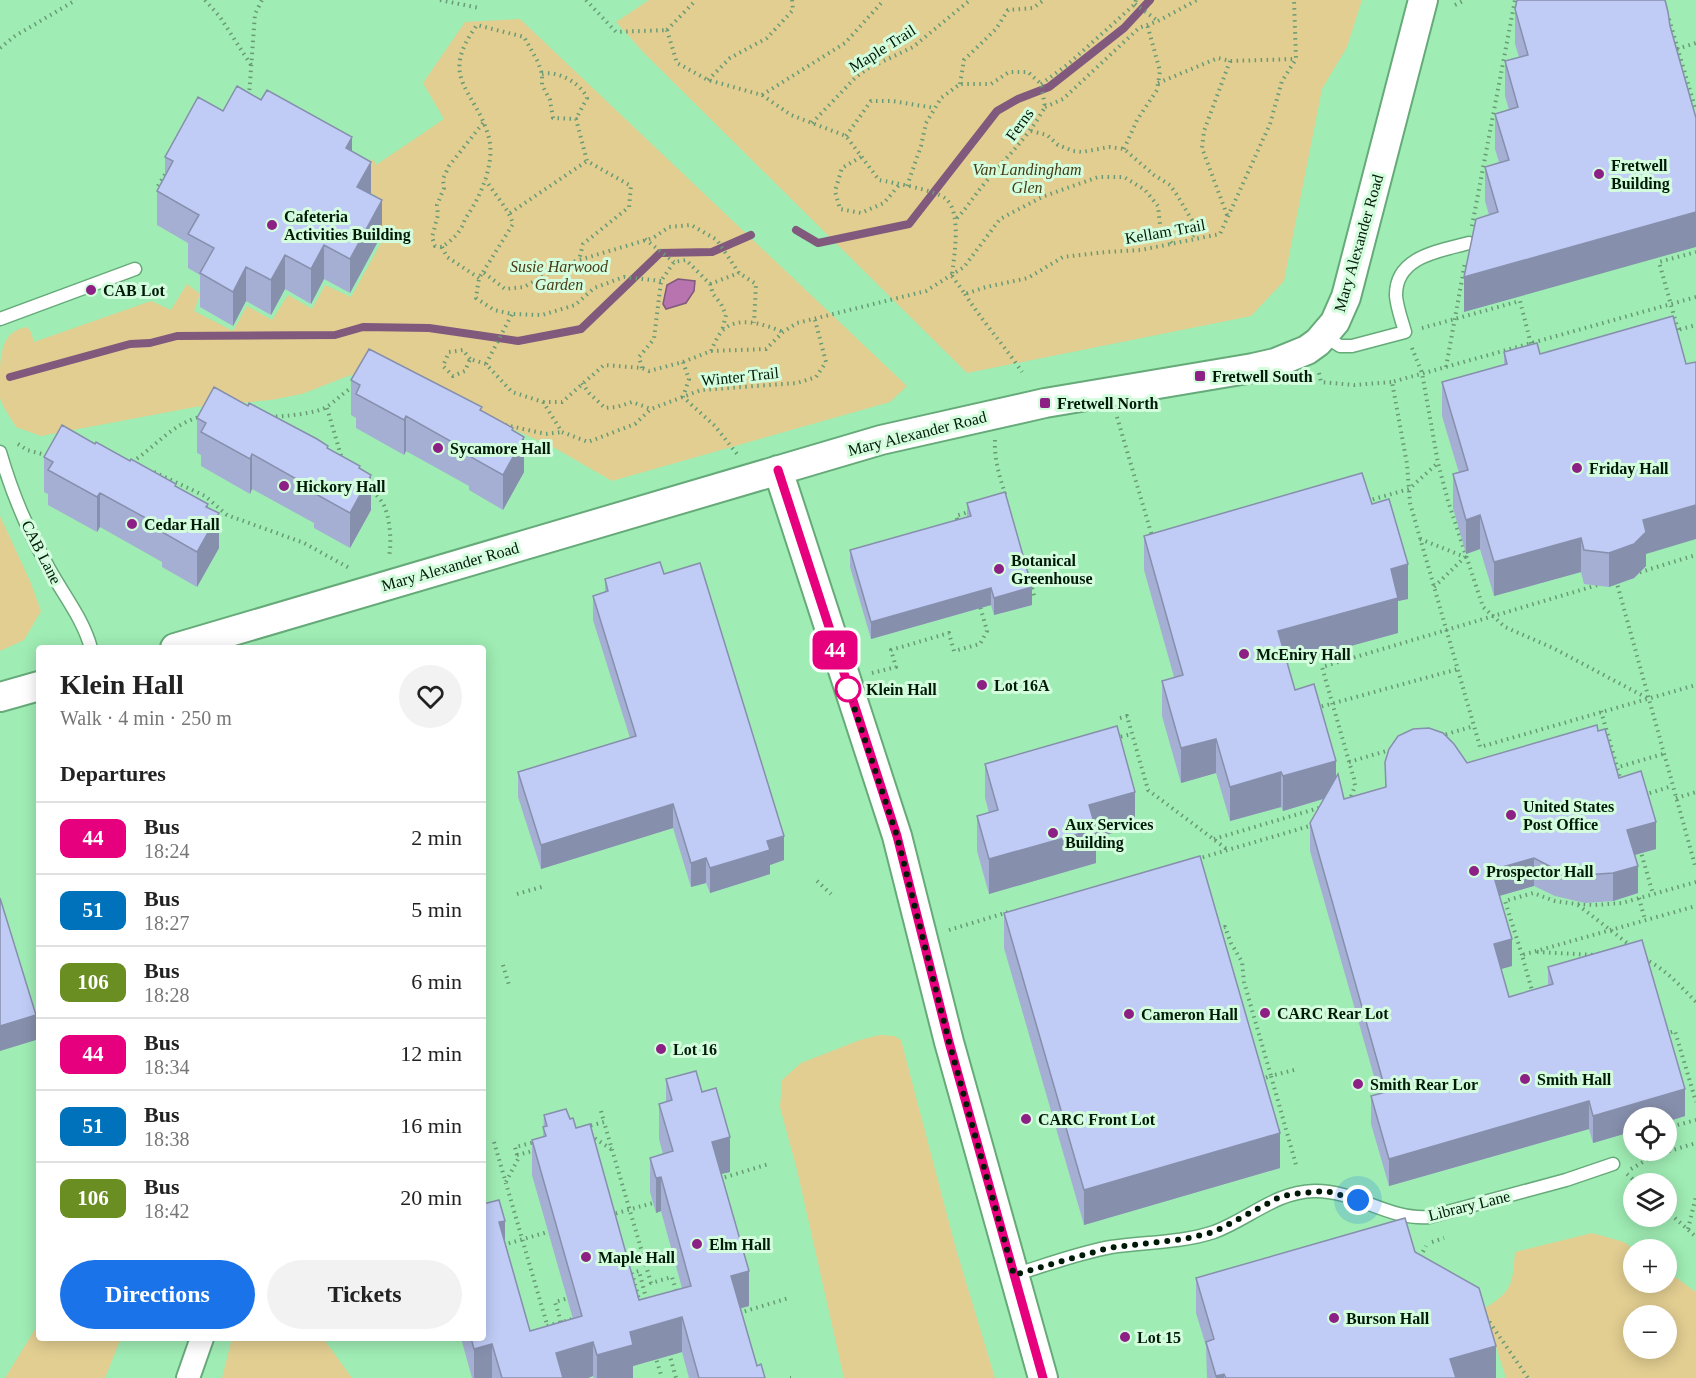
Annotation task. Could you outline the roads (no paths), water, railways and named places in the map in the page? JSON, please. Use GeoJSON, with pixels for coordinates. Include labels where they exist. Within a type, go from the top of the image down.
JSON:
{"type":"FeatureCollection","features":[{"type":"Feature","properties":{"kind":"street","name":"Mary Alexander Road"},"geometry":{"type":"LineString","coordinates":[[184,645],[881,440],[949,423],[1122,389],[1253,368],[1307,350],[1324,336],[1335,322],[1346,297],[1424,0]]}},
{"type":"Feature","properties":{"kind":"street"},"geometry":{"type":"LineString","coordinates":[[778,470],[897,836],[949,1042],[1043,1378]]}},
{"type":"Feature","properties":{"kind":"street"},"geometry":{"type":"LineString","coordinates":[[0,697],[36,687]]}},
{"type":"Feature","properties":{"kind":"street"},"geometry":{"type":"LineString","coordinates":[[188,1378],[201,1341]]}},
{"type":"Feature","properties":{"kind":"lane"},"geometry":{"type":"LineString","coordinates":[[1324,336],[1340,346],[1352,346],[1405,332],[1396,296],[1399,279],[1404,270],[1419,258],[1469,243]]}},
{"type":"Feature","properties":{"kind":"lane"},"geometry":{"type":"LineString","coordinates":[[0,319],[135,269]]}},
{"type":"Feature","properties":{"kind":"lane","name":"CAB Lane"},"geometry":{"type":"LineString","coordinates":[[0,452],[37,546],[87,632],[90,645]]}},
{"type":"Feature","properties":{"kind":"lane","name":"Library Lane"},"geometry":{"type":"LineString","coordinates":[[1014,1275],[1108,1248],[1184,1239],[1214,1232],[1278,1198],[1297,1193],[1326,1191],[1393,1214],[1429,1216],[1566,1180],[1613,1164]]}},
{"type":"Feature","properties":{"kind":"waterway"},"geometry":{"type":"LineString","coordinates":[[796,230],[818,243],[909,224],[997,111],[1018,99],[1049,87],[1124,28],[1150,0]]}},
{"type":"Feature","properties":{"kind":"waterway"},"geometry":{"type":"LineString","coordinates":[[10,377],[130,344],[150,343],[177,336],[335,335],[363,327],[429,328],[518,341],[581,329],[660,253],[712,252],[751,235]]}},
{"type":"Feature","properties":{"kind":"place","name":"Fretwell Building"},"geometry":{"type":"Point","coordinates":[1599,174]}},
{"type":"Feature","properties":{"kind":"place","name":"Cafeteria Activities Building"},"geometry":{"type":"Point","coordinates":[272,225]}},
{"type":"Feature","properties":{"kind":"place","name":"CAB Lot"},"geometry":{"type":"Point","coordinates":[91,290]}},
{"type":"Feature","properties":{"kind":"place","name":"Fretwell South"},"geometry":{"type":"Point","coordinates":[1200,376]}},
{"type":"Feature","properties":{"kind":"place","name":"Fretwell North"},"geometry":{"type":"Point","coordinates":[1045,403]}},
{"type":"Feature","properties":{"kind":"place","name":"Sycamore Hall"},"geometry":{"type":"Point","coordinates":[438,448]}},
{"type":"Feature","properties":{"kind":"place","name":"Friday Hall"},"geometry":{"type":"Point","coordinates":[1577,468]}},
{"type":"Feature","properties":{"kind":"place","name":"Hickory Hall"},"geometry":{"type":"Point","coordinates":[284,486]}},
{"type":"Feature","properties":{"kind":"place","name":"Cedar Hall"},"geometry":{"type":"Point","coordinates":[132,524]}},
{"type":"Feature","properties":{"kind":"place","name":"Botanical Greenhouse"},"geometry":{"type":"Point","coordinates":[999,569]}},
{"type":"Feature","properties":{"kind":"place","name":"McEniry Hall"},"geometry":{"type":"Point","coordinates":[1244,654]}},
{"type":"Feature","properties":{"kind":"place","name":"Lot 16A"},"geometry":{"type":"Point","coordinates":[982,685]}},
{"type":"Feature","properties":{"kind":"place","name":"Klein Hall"},"geometry":{"type":"Point","coordinates":[848,689]}},
{"type":"Feature","properties":{"kind":"place","name":"United States Post Office"},"geometry":{"type":"Point","coordinates":[1511,815]}},
{"type":"Feature","properties":{"kind":"place","name":"Aux Services Building"},"geometry":{"type":"Point","coordinates":[1053,833]}},
{"type":"Feature","properties":{"kind":"place","name":"Prospector Hall"},"geometry":{"type":"Point","coordinates":[1474,871]}},
{"type":"Feature","properties":{"kind":"place","name":"CARC Rear Lot"},"geometry":{"type":"Point","coordinates":[1265,1013]}},
{"type":"Feature","properties":{"kind":"place","name":"Cameron Hall"},"geometry":{"type":"Point","coordinates":[1129,1014]}},
{"type":"Feature","properties":{"kind":"place","name":"Lot 16"},"geometry":{"type":"Point","coordinates":[661,1049]}},
{"type":"Feature","properties":{"kind":"place","name":"Smith Hall"},"geometry":{"type":"Point","coordinates":[1525,1079]}},
{"type":"Feature","properties":{"kind":"place","name":"Smith Rear Lor"},"geometry":{"type":"Point","coordinates":[1358,1084]}},
{"type":"Feature","properties":{"kind":"place","name":"CARC Front Lot"},"geometry":{"type":"Point","coordinates":[1026,1119]}},
{"type":"Feature","properties":{"kind":"place","name":"Elm Hall"},"geometry":{"type":"Point","coordinates":[697,1244]}},
{"type":"Feature","properties":{"kind":"place","name":"Maple Hall"},"geometry":{"type":"Point","coordinates":[586,1257]}},
{"type":"Feature","properties":{"kind":"place","name":"Burson Hall"},"geometry":{"type":"Point","coordinates":[1334,1318]}},
{"type":"Feature","properties":{"kind":"place","name":"Lot 15"},"geometry":{"type":"Point","coordinates":[1125,1337]}},
{"type":"Feature","properties":{"kind":"park label","name":"Van Landingham Glen"},"geometry":{"type":"Point","coordinates":[1027,178]}},
{"type":"Feature","properties":{"kind":"park label","name":"Susie Harwood Garden"},"geometry":{"type":"Point","coordinates":[559,275]}}]}
